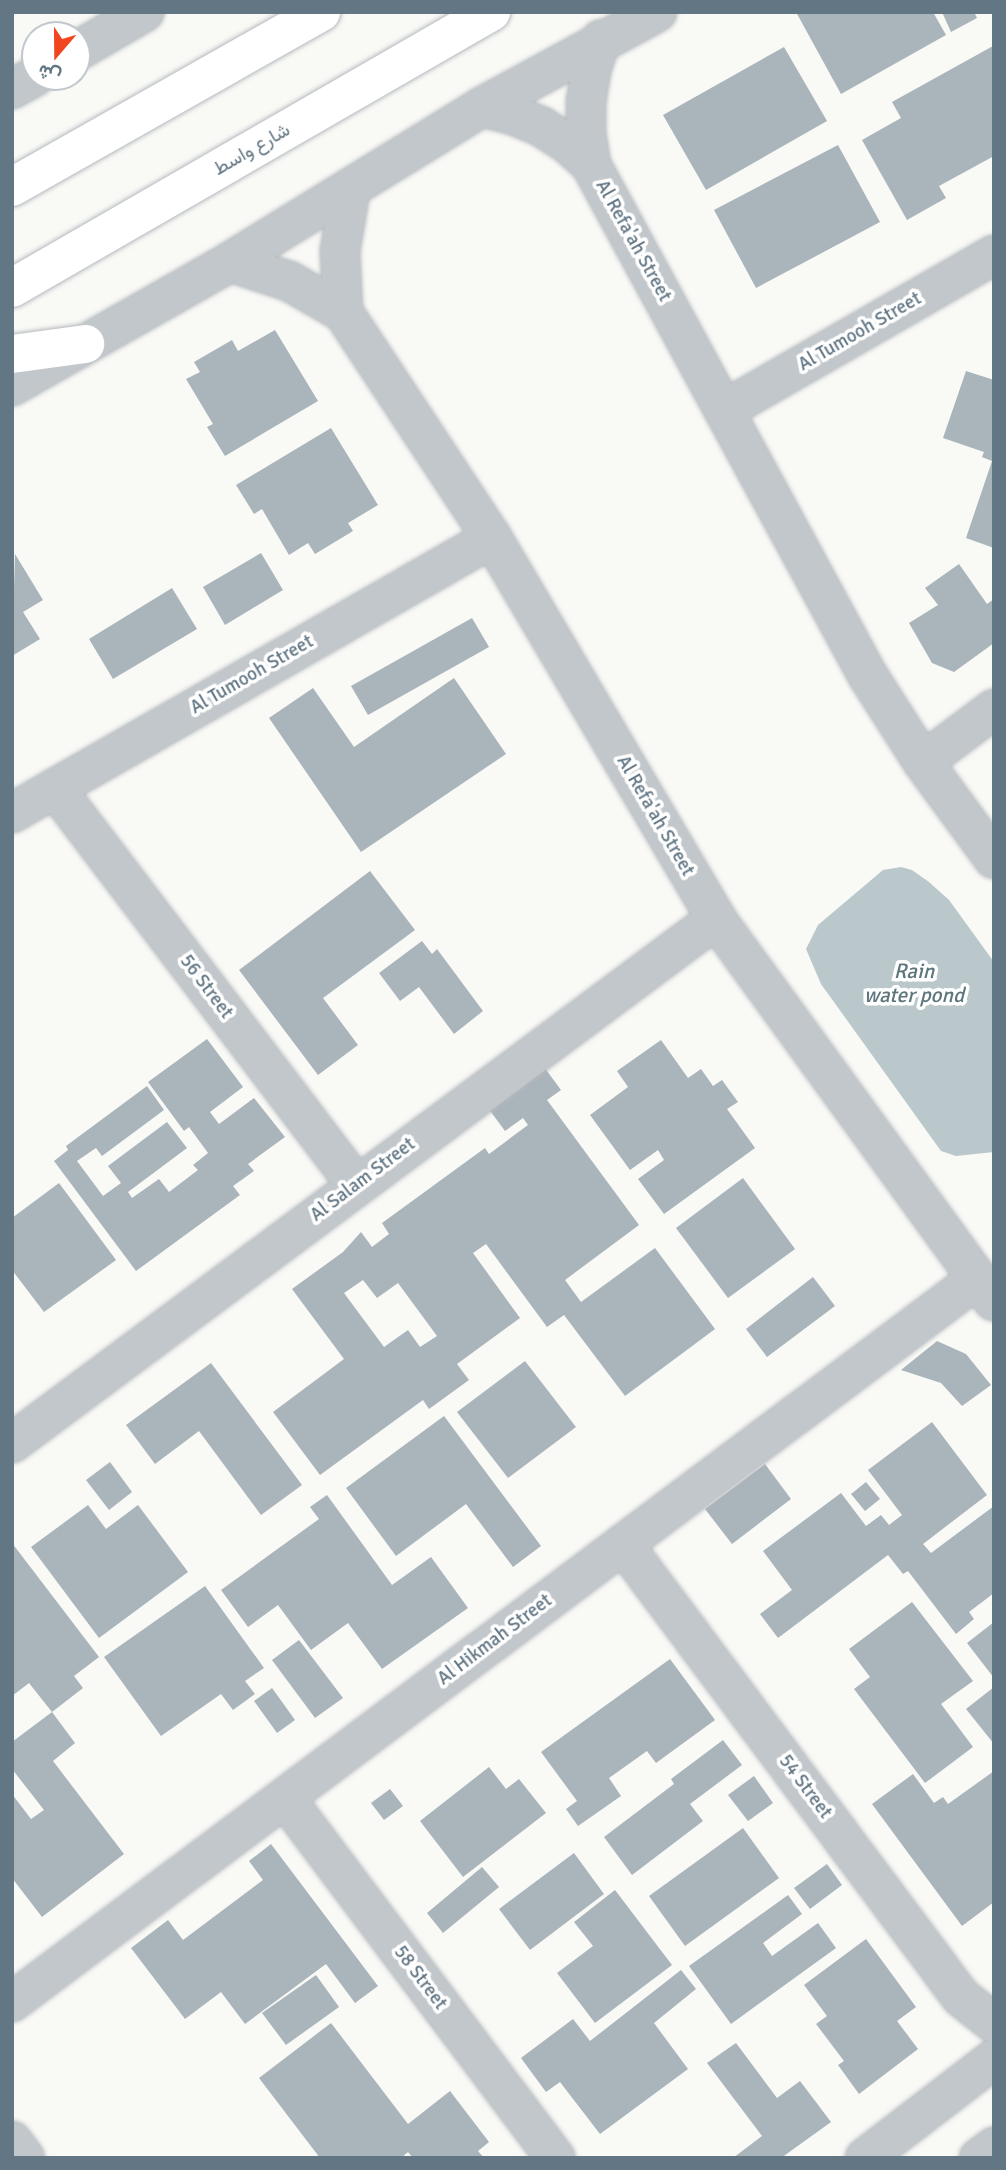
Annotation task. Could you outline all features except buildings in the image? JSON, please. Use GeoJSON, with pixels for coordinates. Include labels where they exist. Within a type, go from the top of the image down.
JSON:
{"type":"FeatureCollection","features":[{"type":"Feature","properties":{"kind":"highway"},"geometry":{"type":"LineString","coordinates":[[12,187],[321,12]]}},
{"type":"Feature","properties":{"kind":"highway","name":"شارع واسط"},"geometry":{"type":"LineString","coordinates":[[12,288],[491,12]]}},
{"type":"Feature","properties":{"kind":"highway"},"geometry":{"type":"LineString","coordinates":[[12,354],[85,344]]}},
{"type":"Feature","properties":{"kind":"street"},"geometry":{"type":"LineString","coordinates":[[91,43],[144,12]]}},
{"type":"Feature","properties":{"kind":"street"},"geometry":{"type":"LineString","coordinates":[[12,386],[230,262],[482,107],[601,40],[657,12]]}},
{"type":"Feature","properties":{"kind":"street","name":"Al Refa'ah Street"},"geometry":{"type":"LineString","coordinates":[[601,40],[591,70],[586,102],[586,134],[592,165],[868,676],[923,762],[994,859]]}},
{"type":"Feature","properties":{"kind":"street","name":"Al Refa'ah Street"},"geometry":{"type":"LineString","coordinates":[[482,107],[513,115],[542,127],[568,144],[592,165]]}},
{"type":"Feature","properties":{"kind":"street"},"geometry":{"type":"LineString","coordinates":[[343,312],[340,251],[349,191]]}},
{"type":"Feature","properties":{"kind":"street","name":"Al Tumooh Street"},"geometry":{"type":"LineString","coordinates":[[726,409],[994,255]]}},
{"type":"Feature","properties":{"kind":"street","name":"Al Refa'ah Street"},"geometry":{"type":"LineString","coordinates":[[230,262],[289,281],[343,312],[492,538],[716,919],[985,1290]]}},
{"type":"Feature","properties":{"kind":"street","name":"Al Tumooh Street"},"geometry":{"type":"LineString","coordinates":[[12,813],[492,538]]}},
{"type":"Feature","properties":{"kind":"street"},"geometry":{"type":"LineString","coordinates":[[923,762],[994,709]]}},
{"type":"Feature","properties":{"kind":"street","name":"56 Street"},"geometry":{"type":"LineString","coordinates":[[55,788],[356,1185]]}},
{"type":"Feature","properties":{"kind":"street","name":"Al Salam Street"},"geometry":{"type":"LineString","coordinates":[[12,1442],[716,919]]}},
{"type":"Feature","properties":{"kind":"street","name":"Al Hikmah Street"},"geometry":{"type":"LineString","coordinates":[[12,2002],[623,1544],[985,1290]]}},
{"type":"Feature","properties":{"kind":"street","name":"54 Street"},"geometry":{"type":"LineString","coordinates":[[623,1544],[961,1997],[994,2023]]}},
{"type":"Feature","properties":{"kind":"street","name":"58 Street"},"geometry":{"type":"LineString","coordinates":[[285,1798],[555,2158]]}},
{"type":"Feature","properties":{"kind":"street"},"geometry":{"type":"LineString","coordinates":[[865,2158],[994,2059]]}},
{"type":"Feature","properties":{"kind":"street"},"geometry":{"type":"LineString","coordinates":[[12,2141],[25,2158]]}},
{"type":"Feature","properties":{"kind":"street"},"geometry":{"type":"LineString","coordinates":[[979,2158],[994,2147]]}},
{"type":"Feature","properties":{"kind":"water","name":"Rain water pond"},"geometry":{"type":"Polygon","coordinates":[[[901,867],[912,870],[949,900],[994,962],[994,1152],[956,1156],[941,1151],[821,984],[806,949],[818,925],[883,870],[901,867]]]}}]}
